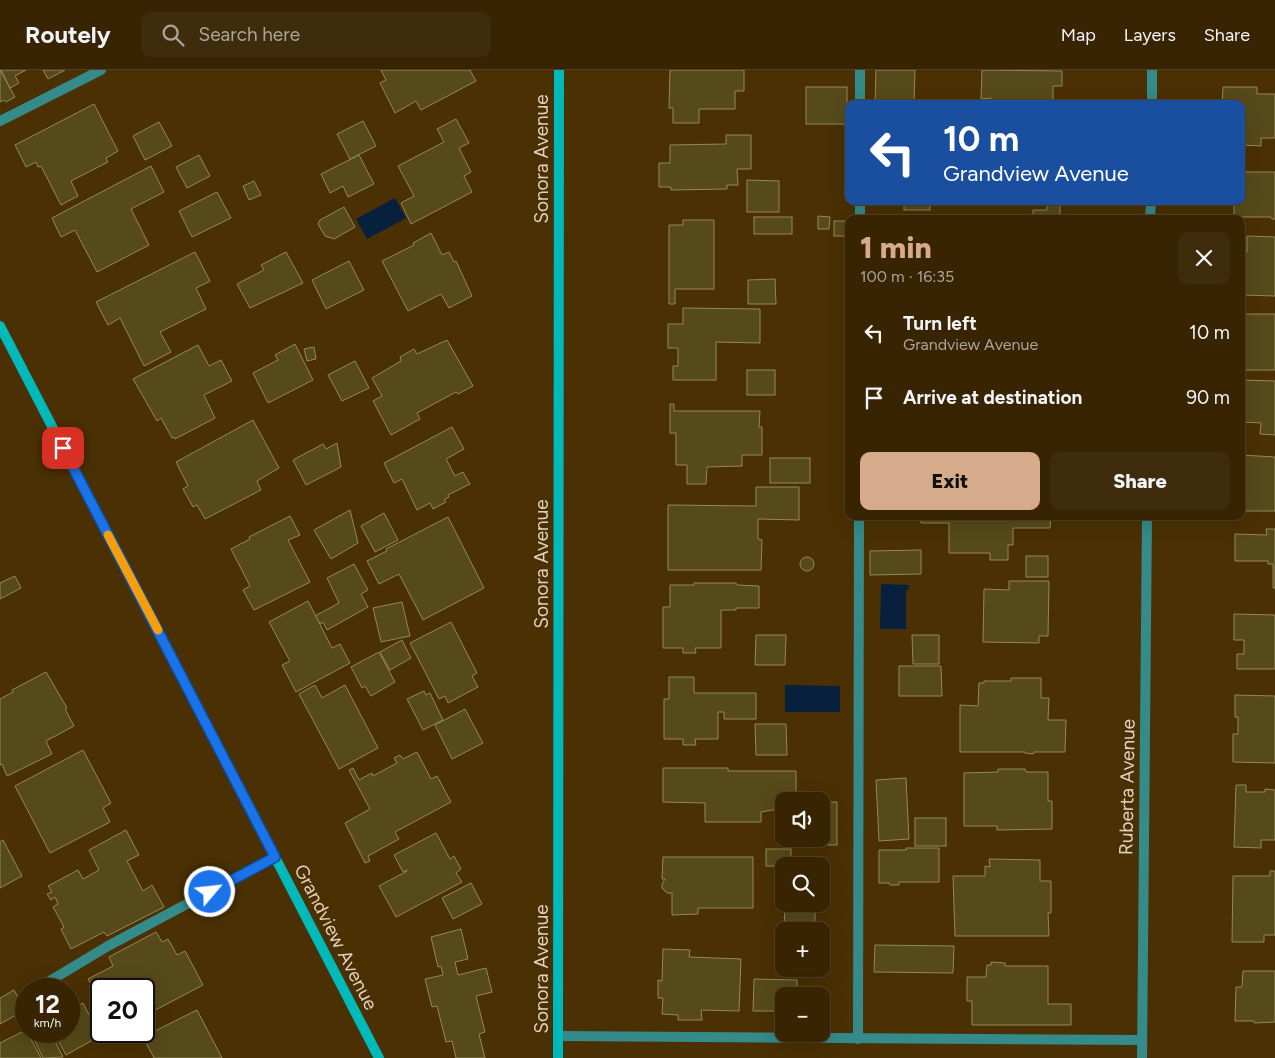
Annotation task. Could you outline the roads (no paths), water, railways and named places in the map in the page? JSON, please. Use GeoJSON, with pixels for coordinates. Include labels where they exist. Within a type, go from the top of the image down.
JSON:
{"type":"FeatureCollection","features":[{"type":"Feature","properties":{"kind":"street"},"geometry":{"type":"LineString","coordinates":[[0,121],[100,70]]}},
{"type":"Feature","properties":{"kind":"street","name":"Sonora Avenue"},"geometry":{"type":"LineString","coordinates":[[558,1058],[559,70]]}},
{"type":"Feature","properties":{"kind":"street"},"geometry":{"type":"LineString","coordinates":[[860,70],[860,100]]}},
{"type":"Feature","properties":{"kind":"street"},"geometry":{"type":"LineString","coordinates":[[1152,70],[1152,100]]}},
{"type":"Feature","properties":{"kind":"street","name":"Grandview Avenue"},"geometry":{"type":"LineString","coordinates":[[0,326],[379,1058]]}},
{"type":"Feature","properties":{"kind":"street"},"geometry":{"type":"LineString","coordinates":[[858,1039],[859,520]]}},
{"type":"Feature","properties":{"kind":"street","name":"Ruberta Avenue"},"geometry":{"type":"LineString","coordinates":[[1142,1058],[1147,520]]}},
{"type":"Feature","properties":{"kind":"street"},"geometry":{"type":"LineString","coordinates":[[55,978],[108,946],[275,857]]}},
{"type":"Feature","properties":{"kind":"street"},"geometry":{"type":"LineString","coordinates":[[558,1036],[1141,1040]]}},
{"type":"Feature","properties":{"kind":"water"},"geometry":{"type":"Polygon","coordinates":[[[395,198],[406,218],[367,239],[356,219],[395,198]]]}},
{"type":"Feature","properties":{"kind":"water"},"geometry":{"type":"Polygon","coordinates":[[[881,584],[909,585],[908,590],[906,590],[906,629],[880,629],[881,584]]]}},
{"type":"Feature","properties":{"kind":"water"},"geometry":{"type":"Polygon","coordinates":[[[785,685],[840,686],[840,712],[785,712],[785,685]]]}}]}
